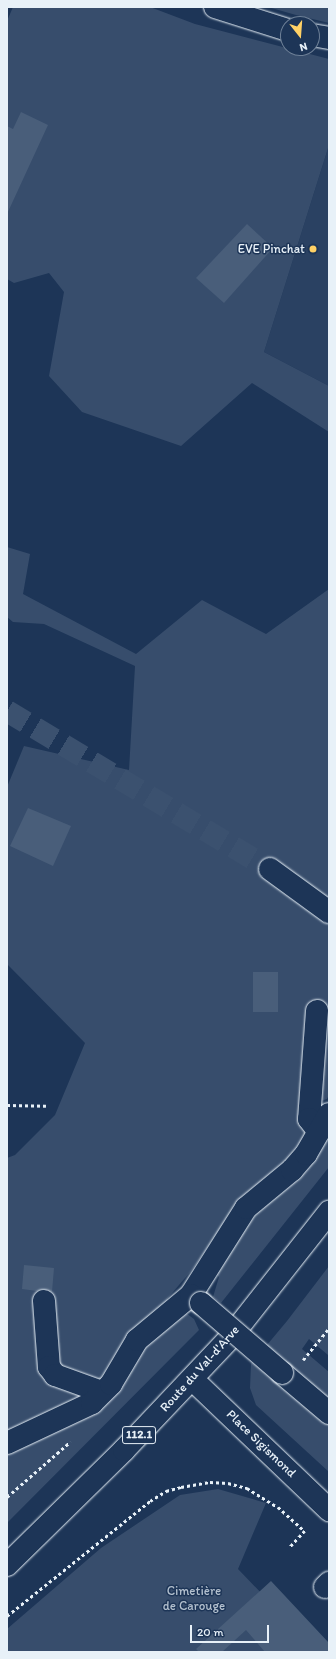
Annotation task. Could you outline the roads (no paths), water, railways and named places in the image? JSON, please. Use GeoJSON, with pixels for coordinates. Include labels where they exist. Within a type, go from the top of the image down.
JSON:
{"type":"FeatureCollection","features":[{"type":"Feature","properties":{"kind":"street"},"geometry":{"type":"LineString","coordinates":[[215,7],[280,27]]}},
{"type":"Feature","properties":{"kind":"street"},"geometry":{"type":"LineString","coordinates":[[270,869],[329,912]]}},
{"type":"Feature","properties":{"kind":"street"},"geometry":{"type":"LineString","coordinates":[[7,1443],[92,1403],[111,1384],[137,1340],[196,1299],[246,1208],[292,1170],[306,1154],[324,1123],[309,1119],[317,1012]]}},
{"type":"Feature","properties":{"kind":"street","name":"Route du Val-d'Arve"},"geometry":{"type":"LineString","coordinates":[[7,1565],[124,1450],[229,1339],[329,1212]]}},
{"type":"Feature","properties":{"kind":"street"},"geometry":{"type":"LineString","coordinates":[[196,1299],[329,1413]]}},
{"type":"Feature","properties":{"kind":"street"},"geometry":{"type":"LineString","coordinates":[[44,1301],[49,1367],[54,1375],[102,1392]]}},
{"type":"Feature","properties":{"kind":"street","name":"Place Sigismond"},"geometry":{"type":"LineString","coordinates":[[192,1379],[329,1510]]}},
{"type":"Feature","properties":{"kind":"tunnel"},"geometry":{"type":"LineString","coordinates":[[7,711],[270,869]]}},
{"type":"Feature","properties":{"kind":"place","name":"EVE Pinchat"},"geometry":{"type":"Point","coordinates":[313,249]}},
{"type":"Feature","properties":{"kind":"park label","name":"Cimetière de Carouge"},"geometry":{"type":"Point","coordinates":[194,1600]}}]}
